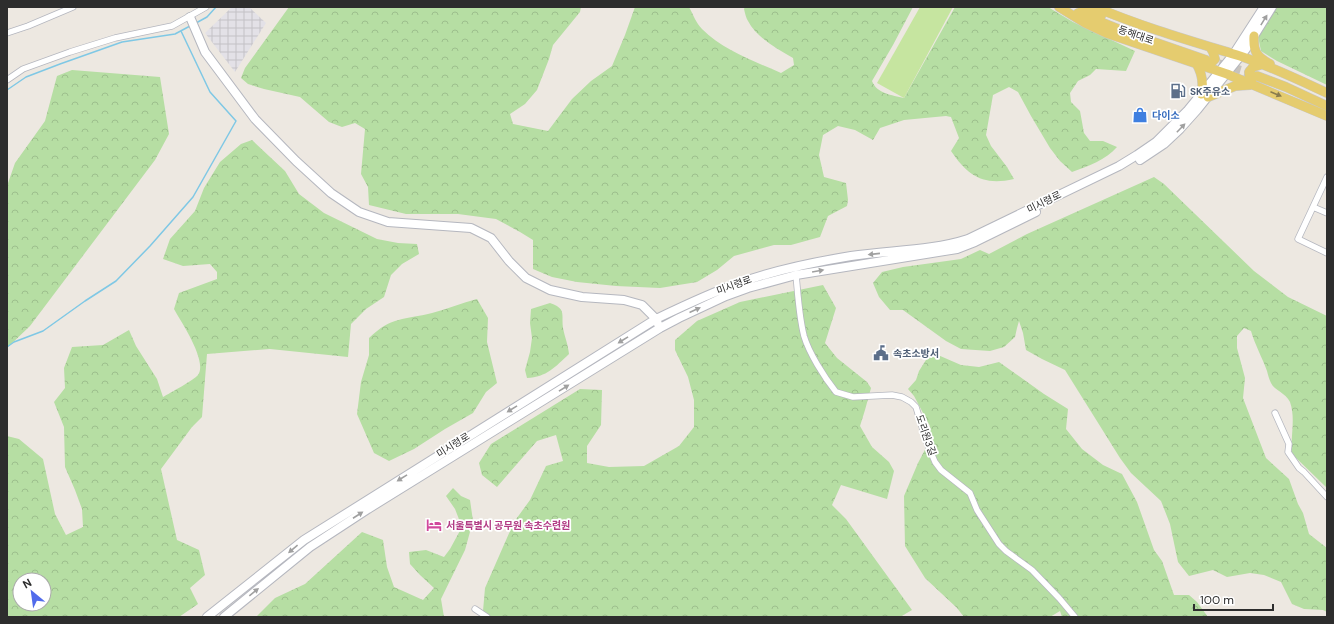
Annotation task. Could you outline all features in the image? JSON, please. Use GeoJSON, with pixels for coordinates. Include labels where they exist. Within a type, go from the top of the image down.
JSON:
{"type":"FeatureCollection","features":[{"type":"Feature","properties":{"kind":"main road"},"geometry":{"type":"LineString","coordinates":[[1059,7],[1085,23],[1106,33],[1196,63],[1200,70],[1205,95],[1235,86],[1253,85]]}},
{"type":"Feature","properties":{"kind":"main road","name":"동해대로"},"geometry":{"type":"LineString","coordinates":[[1068,7],[1096,21],[1208,57]]}},
{"type":"Feature","properties":{"kind":"main road","name":"동해대로"},"geometry":{"type":"LineString","coordinates":[[1082,7],[1208,57]]}},
{"type":"Feature","properties":{"kind":"main road"},"geometry":{"type":"LineString","coordinates":[[1095,7],[1208,57],[1224,73],[1327,116]]}},
{"type":"Feature","properties":{"kind":"main road","name":"미시령로"},"geometry":{"type":"LineString","coordinates":[[1237,56],[1264,7]]}},
{"type":"Feature","properties":{"kind":"main road","name":"미시령로"},"geometry":{"type":"LineString","coordinates":[[224,617],[317,543],[375,505],[660,328],[679,318],[726,296],[748,288],[796,275],[948,251],[975,242],[1094,184],[1151,154],[1180,129],[1205,95],[1254,36],[1272,7]]}},
{"type":"Feature","properties":{"kind":"main road"},"geometry":{"type":"LineString","coordinates":[[190,19],[205,52],[255,119],[296,161],[331,193],[359,212],[388,222],[471,228],[491,238],[509,261],[526,278],[550,290],[582,297],[624,300],[642,305],[656,319],[660,328]]}},
{"type":"Feature","properties":{"kind":"main road"},"geometry":{"type":"LineString","coordinates":[[1254,36],[1255,51],[1260,57],[1292,76],[1327,93]]}},
{"type":"Feature","properties":{"kind":"main road"},"geometry":{"type":"LineString","coordinates":[[1196,63],[1208,57],[1237,56],[1259,71],[1327,102]]}},
{"type":"Feature","properties":{"kind":"main road"},"geometry":{"type":"LineString","coordinates":[[1253,85],[1249,72],[1253,67],[1286,87],[1327,106]]}},
{"type":"Feature","properties":{"kind":"main road"},"geometry":{"type":"LineString","coordinates":[[1259,71],[1292,76]]}},
{"type":"Feature","properties":{"kind":"main road","name":"미시령로"},"geometry":{"type":"LineString","coordinates":[[207,617],[316,532],[656,319],[711,293],[767,274],[853,256],[934,247],[968,239],[1119,166],[1138,155],[1165,134],[1205,95]]}},
{"type":"Feature","properties":{"kind":"street"},"geometry":{"type":"LineString","coordinates":[[7,33],[73,7]]}},
{"type":"Feature","properties":{"kind":"street"},"geometry":{"type":"LineString","coordinates":[[7,80],[23,69],[70,52],[116,38],[172,26],[190,19],[206,7]]}},
{"type":"Feature","properties":{"kind":"street"},"geometry":{"type":"LineString","coordinates":[[1327,178],[1298,239],[1327,253]]}},
{"type":"Feature","properties":{"kind":"street"},"geometry":{"type":"LineString","coordinates":[[1313,207],[1327,213]]}},
{"type":"Feature","properties":{"kind":"street","name":"도리원3길"},"geometry":{"type":"LineString","coordinates":[[796,275],[798,304],[804,336],[810,350],[836,392],[854,397],[892,395],[902,397],[911,402],[916,407],[927,443],[935,462],[941,470],[970,493],[977,510],[999,544],[1032,570],[1075,617]]}},
{"type":"Feature","properties":{"kind":"street"},"geometry":{"type":"LineString","coordinates":[[1275,413],[1290,444],[1288,452],[1299,468],[1327,497]]}},
{"type":"Feature","properties":{"kind":"street"},"geometry":{"type":"LineString","coordinates":[[475,609],[487,617]]}},
{"type":"Feature","properties":{"kind":"shaded area"},"geometry":{"type":"Polygon","coordinates":[[[232,7],[249,7],[266,23],[235,72],[205,33],[232,7]]]}},
{"type":"Feature","properties":{"kind":"green space"},"geometry":{"type":"Polygon","coordinates":[[[289,7],[581,7],[580,12],[553,45],[537,90],[525,104],[510,114],[513,124],[548,131],[572,99],[591,81],[612,66],[635,7],[689,7],[700,27],[719,43],[781,73],[794,65],[793,58],[780,51],[757,33],[747,18],[744,9],[745,7],[913,7],[872,81],[877,89],[890,95],[904,98],[955,7],[1048,7],[1073,22],[1135,51],[1126,71],[1096,69],[1090,75],[1078,81],[1070,93],[1071,102],[1080,111],[1084,133],[1090,141],[1103,141],[1117,147],[1108,156],[1090,165],[1072,172],[1060,161],[1050,148],[1018,92],[1009,87],[993,95],[986,135],[991,146],[1014,179],[1003,181],[985,180],[970,173],[957,160],[951,151],[959,138],[951,117],[946,116],[904,120],[880,128],[873,140],[855,130],[838,126],[823,135],[819,155],[824,177],[846,183],[848,200],[847,206],[828,216],[820,237],[791,245],[774,245],[734,256],[717,270],[697,282],[660,288],[616,286],[577,282],[552,277],[533,269],[533,240],[496,219],[458,214],[406,214],[369,205],[368,187],[361,174],[365,129],[355,123],[342,127],[329,122],[300,97],[248,84],[241,78],[245,68],[289,7]]]}},
{"type":"Feature","properties":{"kind":"green space"},"geometry":{"type":"Polygon","coordinates":[[[920,7],[953,7],[904,98],[877,83],[920,7]]]}},
{"type":"Feature","properties":{"kind":"green space"},"geometry":{"type":"Polygon","coordinates":[[[1277,7],[1327,7],[1327,85],[1277,61],[1261,51],[1258,36],[1277,7]]]}},
{"type":"Feature","properties":{"kind":"green space"},"geometry":{"type":"Polygon","coordinates":[[[72,70],[160,77],[169,134],[155,160],[30,326],[7,348],[7,186],[15,163],[45,121],[57,76],[72,70]]]}},
{"type":"Feature","properties":{"kind":"green space"},"geometry":{"type":"Polygon","coordinates":[[[252,140],[285,171],[299,194],[324,213],[377,239],[398,243],[417,244],[419,254],[402,264],[391,275],[384,297],[366,309],[351,324],[348,357],[270,349],[207,354],[202,417],[192,427],[161,469],[177,540],[199,550],[205,575],[190,588],[198,604],[179,617],[7,617],[7,436],[19,439],[43,459],[55,514],[66,535],[83,527],[82,509],[65,467],[64,427],[54,402],[65,388],[64,368],[72,347],[103,345],[129,330],[136,346],[157,379],[163,397],[198,375],[200,369],[197,351],[174,309],[179,293],[217,279],[217,272],[210,264],[183,266],[163,259],[170,239],[195,211],[204,188],[220,162],[241,144],[252,140]]]}},
{"type":"Feature","properties":{"kind":"green space"},"geometry":{"type":"Polygon","coordinates":[[[1154,177],[1164,184],[1254,271],[1288,297],[1327,316],[1327,488],[1292,454],[1293,415],[1290,402],[1286,396],[1271,383],[1251,331],[1244,328],[1237,336],[1237,348],[1245,378],[1243,398],[1266,458],[1289,479],[1303,513],[1309,534],[1327,548],[1327,612],[1323,610],[1304,609],[1292,604],[1281,582],[1264,575],[1250,573],[1227,577],[1213,570],[1189,576],[1178,562],[1170,524],[1161,501],[1131,473],[1120,458],[1065,370],[1026,350],[1019,321],[1015,337],[1004,347],[990,351],[961,349],[946,341],[903,310],[890,310],[879,297],[873,283],[882,272],[903,267],[961,259],[980,250],[989,254],[1027,234],[1154,177]]]}},
{"type":"Feature","properties":{"kind":"green space"},"geometry":{"type":"Polygon","coordinates":[[[823,285],[836,308],[825,343],[837,358],[867,382],[871,388],[860,426],[872,447],[889,462],[894,471],[887,499],[841,485],[832,505],[846,519],[912,610],[900,617],[486,617],[483,611],[485,588],[514,522],[530,500],[546,466],[563,461],[556,435],[537,441],[497,487],[482,475],[479,463],[491,444],[580,389],[602,390],[601,425],[587,446],[587,463],[609,467],[644,466],[679,446],[694,427],[694,400],[688,377],[675,350],[675,340],[697,321],[740,302],[823,285]]]}},
{"type":"Feature","properties":{"kind":"green space"},"geometry":{"type":"Polygon","coordinates":[[[477,299],[488,318],[487,342],[497,383],[486,392],[473,413],[414,449],[389,461],[374,453],[357,414],[361,382],[369,355],[369,338],[392,322],[432,313],[477,299]]]}},
{"type":"Feature","properties":{"kind":"green space"},"geometry":{"type":"Polygon","coordinates":[[[550,303],[559,307],[562,312],[563,328],[569,354],[555,367],[540,376],[527,378],[525,370],[532,338],[530,323],[531,309],[550,303]]]}},
{"type":"Feature","properties":{"kind":"green space"},"geometry":{"type":"Polygon","coordinates":[[[931,352],[961,365],[979,367],[999,362],[1068,409],[1066,429],[1082,449],[1103,465],[1122,474],[1137,502],[1154,550],[1162,561],[1174,595],[1189,595],[1197,602],[1208,617],[1062,617],[1060,611],[1050,617],[964,617],[957,608],[925,578],[905,546],[904,496],[929,442],[930,426],[914,396],[908,389],[916,380],[919,371],[931,352]]]}},
{"type":"Feature","properties":{"kind":"green space"},"geometry":{"type":"Polygon","coordinates":[[[453,488],[461,496],[470,500],[473,521],[465,550],[441,599],[444,617],[256,617],[275,598],[305,584],[362,532],[383,540],[387,567],[394,587],[423,600],[434,588],[410,564],[409,552],[426,550],[444,557],[450,549],[462,527],[455,509],[446,496],[453,488]]]}},
{"type":"Feature","properties":{"kind":"waterway"},"geometry":{"type":"LineString","coordinates":[[196,23],[207,17],[216,7]]}},
{"type":"Feature","properties":{"kind":"waterway"},"geometry":{"type":"LineString","coordinates":[[7,90],[26,77],[122,42],[175,34],[190,26]]}},
{"type":"Feature","properties":{"kind":"waterway"},"geometry":{"type":"LineString","coordinates":[[7,347],[14,342],[43,331],[116,281],[150,246],[193,197],[236,121],[210,92],[181,31]]}},
{"type":"Feature","properties":{"kind":"tunnel"},"geometry":{"type":"LineString","coordinates":[[1206,60],[1256,75]]}},
{"type":"Feature","properties":{"kind":"place","name":"SK주유소"},"geometry":{"type":"Point","coordinates":[1178,91]}},
{"type":"Feature","properties":{"kind":"place","name":"다이소"},"geometry":{"type":"Point","coordinates":[1140,115]}},
{"type":"Feature","properties":{"kind":"place","name":"속초소방서"},"geometry":{"type":"Point","coordinates":[881,353]}},
{"type":"Feature","properties":{"kind":"place","name":"서울특별시 공무원 속초수련원"},"geometry":{"type":"Point","coordinates":[434,525]}}]}
